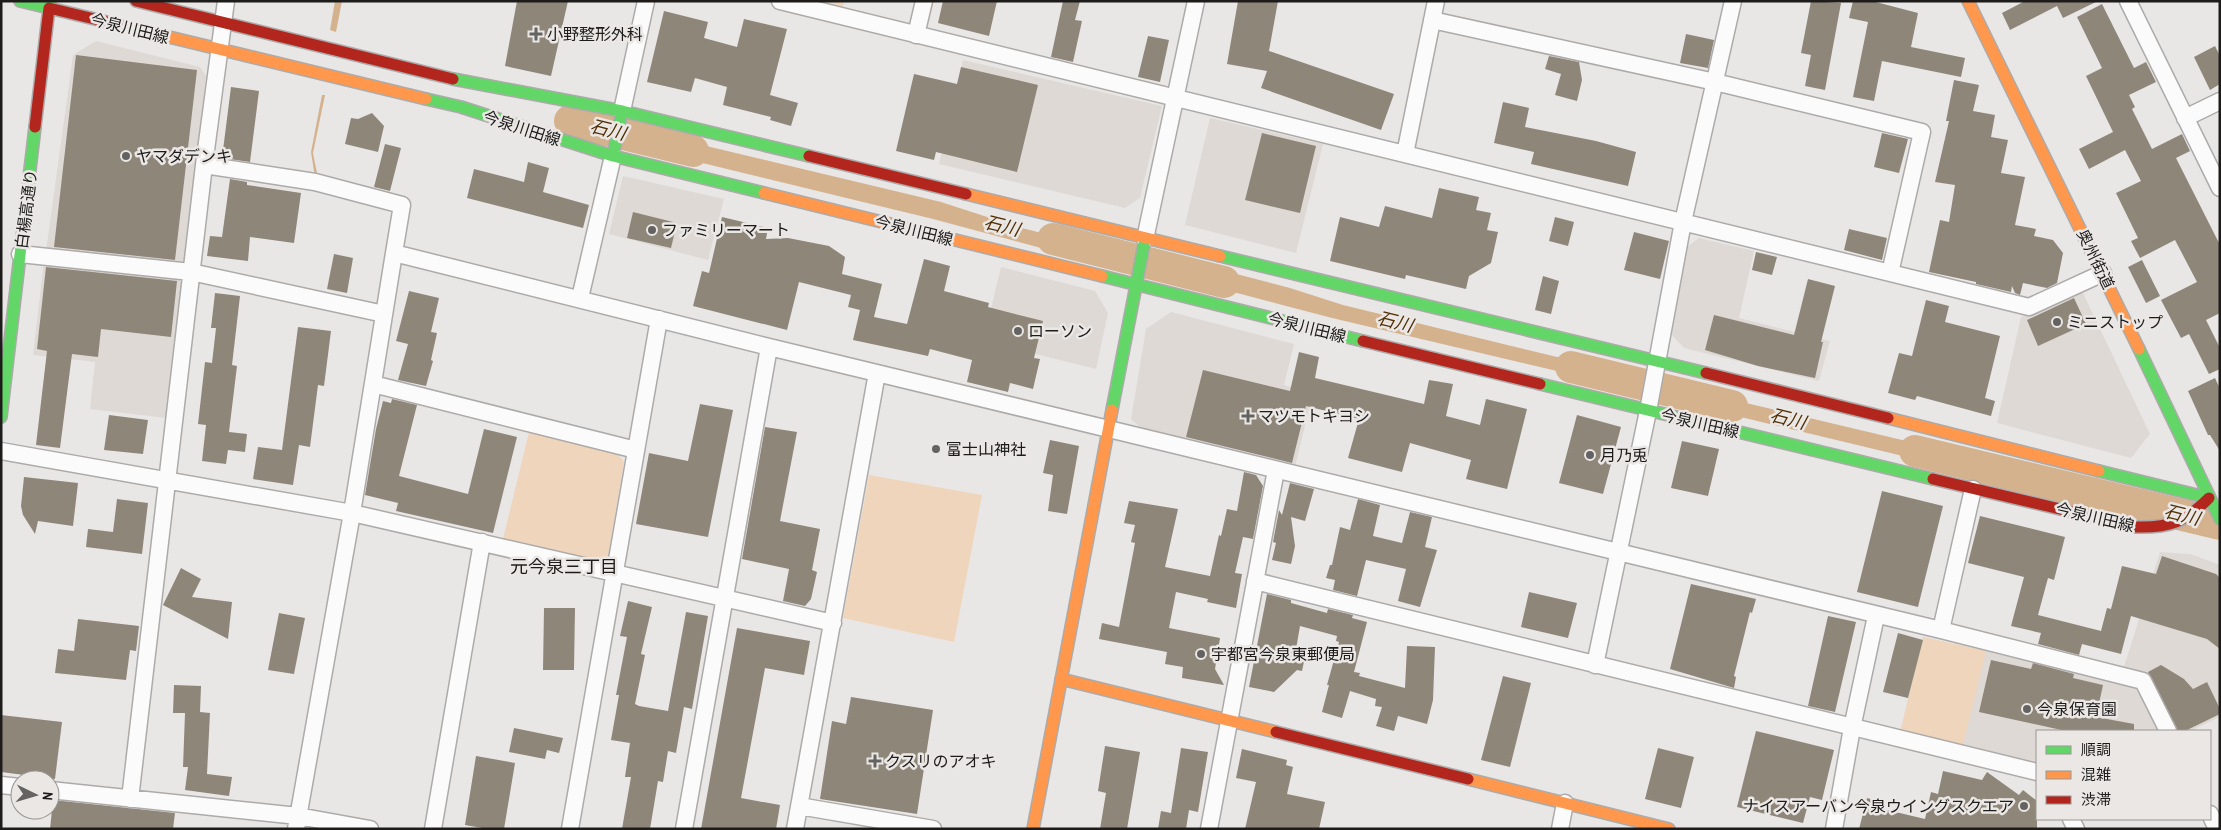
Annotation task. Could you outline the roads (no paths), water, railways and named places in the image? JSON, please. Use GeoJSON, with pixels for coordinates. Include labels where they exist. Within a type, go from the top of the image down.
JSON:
{"type":"FeatureCollection","features":[{"type":"Feature","properties":{"kind":"street","name":"今泉川田線"},"geometry":{"type":"LineString","coordinates":[[20,1],[49,5],[219,49],[461,107],[613,156],[1648,411],[2136,527],[2158,528],[2176,524],[2194,514],[2214,495]]}},
{"type":"Feature","properties":{"kind":"street","name":"今泉川田線"},"geometry":{"type":"LineString","coordinates":[[136,1],[469,83],[622,111],[1144,239],[2214,495]]}},
{"type":"Feature","properties":{"kind":"street"},"geometry":{"type":"LineString","coordinates":[[130,799],[166,480],[226,1]]}},
{"type":"Feature","properties":{"kind":"street"},"geometry":{"type":"LineString","coordinates":[[580,298],[646,1]]}},
{"type":"Feature","properties":{"kind":"street"},"geometry":{"type":"LineString","coordinates":[[780,1],[2029,307],[2103,273]]}},
{"type":"Feature","properties":{"kind":"street"},"geometry":{"type":"LineString","coordinates":[[916,35],[924,1]]}},
{"type":"Feature","properties":{"kind":"street"},"geometry":{"type":"LineString","coordinates":[[1033,829],[1135,284],[1196,1]]}},
{"type":"Feature","properties":{"kind":"street"},"geometry":{"type":"LineString","coordinates":[[1404,154],[1436,1]]}},
{"type":"Feature","properties":{"kind":"street"},"geometry":{"type":"LineString","coordinates":[[1595,665],[1648,411],[1683,222],[1733,1]]}},
{"type":"Feature","properties":{"kind":"street","name":"奥州街道"},"geometry":{"type":"LineString","coordinates":[[1968,1],[2214,495],[2220,519]]}},
{"type":"Feature","properties":{"kind":"street"},"geometry":{"type":"LineString","coordinates":[[2128,1],[2220,188]]}},
{"type":"Feature","properties":{"kind":"street","name":"白楊高通り"},"geometry":{"type":"LineString","coordinates":[[1,417],[49,5]]}},
{"type":"Feature","properties":{"kind":"street"},"geometry":{"type":"LineString","coordinates":[[1432,20],[1715,82],[1922,132],[1890,273]]}},
{"type":"Feature","properties":{"kind":"street"},"geometry":{"type":"LineString","coordinates":[[2185,118],[2220,101]]}},
{"type":"Feature","properties":{"kind":"street"},"geometry":{"type":"LineString","coordinates":[[204,165],[315,182],[402,204],[352,513],[297,822]]}},
{"type":"Feature","properties":{"kind":"street"},"geometry":{"type":"LineString","coordinates":[[394,253],[580,298],[769,347],[1619,552],[1876,616],[1941,630],[2143,681],[2168,730]]}},
{"type":"Feature","properties":{"kind":"street"},"geometry":{"type":"LineString","coordinates":[[20,254],[192,272],[384,314]]}},
{"type":"Feature","properties":{"kind":"street"},"geometry":{"type":"LineString","coordinates":[[570,829],[659,319]]}},
{"type":"Feature","properties":{"kind":"street"},"geometry":{"type":"LineString","coordinates":[[684,829],[769,347]]}},
{"type":"Feature","properties":{"kind":"street"},"geometry":{"type":"LineString","coordinates":[[795,829],[877,373]]}},
{"type":"Feature","properties":{"kind":"street"},"geometry":{"type":"LineString","coordinates":[[373,384],[636,450]]}},
{"type":"Feature","properties":{"kind":"street"},"geometry":{"type":"LineString","coordinates":[[1,451],[352,513],[833,623]]}},
{"type":"Feature","properties":{"kind":"street"},"geometry":{"type":"LineString","coordinates":[[1209,829],[1276,470]]}},
{"type":"Feature","properties":{"kind":"street"},"geometry":{"type":"LineString","coordinates":[[1941,630],[1973,489]]}},
{"type":"Feature","properties":{"kind":"street"},"geometry":{"type":"LineString","coordinates":[[433,829],[482,542]]}},
{"type":"Feature","properties":{"kind":"street"},"geometry":{"type":"LineString","coordinates":[[1255,581],[2036,772]]}},
{"type":"Feature","properties":{"kind":"street"},"geometry":{"type":"LineString","coordinates":[[1834,829],[1852,728],[1876,616]]}},
{"type":"Feature","properties":{"kind":"street"},"geometry":{"type":"LineString","coordinates":[[1061,679],[1669,829]]}},
{"type":"Feature","properties":{"kind":"street"},"geometry":{"type":"LineString","coordinates":[[60,791],[297,822],[370,829]]}},
{"type":"Feature","properties":{"kind":"street"},"geometry":{"type":"LineString","coordinates":[[1560,829],[1565,803]]}},
{"type":"Feature","properties":{"kind":"street"},"geometry":{"type":"LineString","coordinates":[[799,806],[933,829]]}},
{"type":"Feature","properties":{"kind":"street"},"geometry":{"type":"LineString","coordinates":[[2211,816],[2217,829]]}},
{"type":"Feature","properties":{"kind":"water"},"geometry":{"type":"Polygon","coordinates":[[[335,1],[342,1],[336,32],[330,30],[335,1]]]}},
{"type":"Feature","properties":{"kind":"water"},"geometry":{"type":"Polygon","coordinates":[[[322,95],[325,95],[313,153],[318,178],[315,178],[311,152],[322,95]]]}},
{"type":"Feature","properties":{"kind":"water"},"geometry":{"type":"Polygon","coordinates":[[[652,133],[941,202],[1018,227],[1097,247],[1093,262],[933,219],[649,150],[652,133]]]}},
{"type":"Feature","properties":{"kind":"water"},"geometry":{"type":"Polygon","coordinates":[[[1183,260],[1290,288],[1343,305],[1615,371],[1612,384],[1332,318],[1180,278],[1183,260]]]}},
{"type":"Feature","properties":{"kind":"water"},"geometry":{"type":"Polygon","coordinates":[[[1691,390],[1961,454],[1957,469],[1687,404],[1691,390]]]}},
{"type":"Feature","properties":{"kind":"waterway","name":"石川"},"geometry":{"type":"LineString","coordinates":[[570,121],[693,151]]}},
{"type":"Feature","properties":{"kind":"waterway","name":"石川"},"geometry":{"type":"LineString","coordinates":[[1053,239],[1224,282]]}},
{"type":"Feature","properties":{"kind":"waterway","name":"石川"},"geometry":{"type":"LineString","coordinates":[[1571,367],[1732,406]]}},
{"type":"Feature","properties":{"kind":"waterway","name":"石川"},"geometry":{"type":"LineString","coordinates":[[1915,451],[2220,524]]}},
{"type":"Feature","properties":{"kind":"place","name":"小野整形外科"},"geometry":{"type":"Point","coordinates":[536,34]}},
{"type":"Feature","properties":{"kind":"place","name":"ヤマダデンキ"},"geometry":{"type":"Point","coordinates":[126,156]}},
{"type":"Feature","properties":{"kind":"place","name":"ファミリーマート"},"geometry":{"type":"Point","coordinates":[652,230]}},
{"type":"Feature","properties":{"kind":"place","name":"ミニストップ"},"geometry":{"type":"Point","coordinates":[2057,322]}},
{"type":"Feature","properties":{"kind":"place","name":"ローソン"},"geometry":{"type":"Point","coordinates":[1018,331]}},
{"type":"Feature","properties":{"kind":"place","name":"マツモトキヨシ"},"geometry":{"type":"Point","coordinates":[1248,416]}},
{"type":"Feature","properties":{"kind":"place","name":"富士山神社"},"geometry":{"type":"Point","coordinates":[936,449]}},
{"type":"Feature","properties":{"kind":"place","name":"月乃兎"},"geometry":{"type":"Point","coordinates":[1590,455]}},
{"type":"Feature","properties":{"kind":"place","name":"宇都宮今泉東郵便局"},"geometry":{"type":"Point","coordinates":[1201,654]}},
{"type":"Feature","properties":{"kind":"place","name":"今泉保育園"},"geometry":{"type":"Point","coordinates":[2027,709]}},
{"type":"Feature","properties":{"kind":"place","name":"クスリのアオキ"},"geometry":{"type":"Point","coordinates":[875,761]}},
{"type":"Feature","properties":{"kind":"place","name":"ナイスアーバン今泉ウイングスクエア"},"geometry":{"type":"Point","coordinates":[2024,806]}},
{"type":"Feature","properties":{"kind":"district","name":"元今泉三丁目"},"geometry":{"type":"Point","coordinates":[564,567]}}]}
